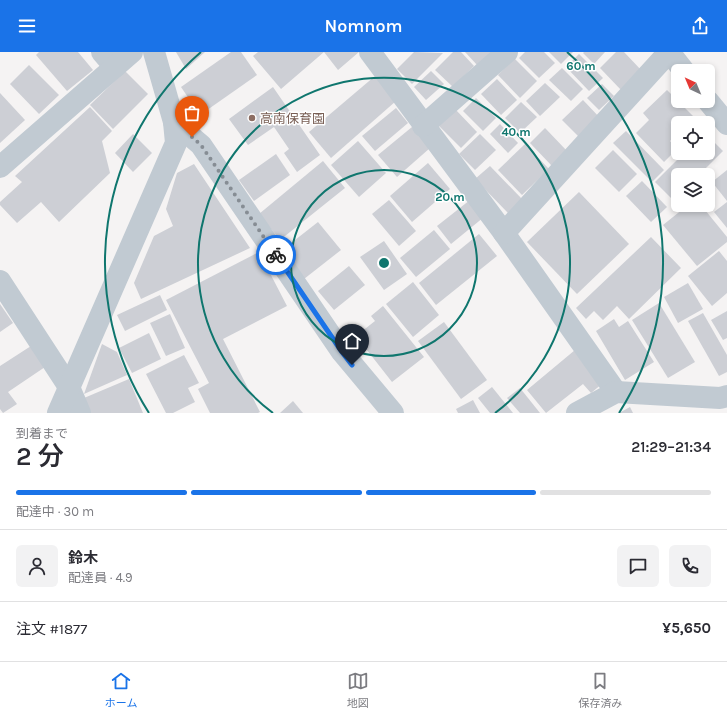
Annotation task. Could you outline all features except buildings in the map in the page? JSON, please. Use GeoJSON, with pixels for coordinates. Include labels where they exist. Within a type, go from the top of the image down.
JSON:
{"type":"FeatureCollection","features":[{"type":"Feature","properties":{"kind":"street"},"geometry":{"type":"LineString","coordinates":[[0,167],[108,60],[132,52]]}},
{"type":"Feature","properties":{"kind":"street"},"geometry":{"type":"LineString","coordinates":[[58,413],[176,143],[174,122],[154,52]]}},
{"type":"Feature","properties":{"kind":"street"},"geometry":{"type":"LineString","coordinates":[[370,52],[423,126],[504,233],[616,392]]}},
{"type":"Feature","properties":{"kind":"street"},"geometry":{"type":"LineString","coordinates":[[423,126],[507,52]]}},
{"type":"Feature","properties":{"kind":"street"},"geometry":{"type":"LineString","coordinates":[[504,233],[669,52],[678,64]]}},
{"type":"Feature","properties":{"kind":"street"},"geometry":{"type":"LineString","coordinates":[[714,108],[727,124]]}},
{"type":"Feature","properties":{"kind":"street"},"geometry":{"type":"LineString","coordinates":[[174,122],[201,145],[342,352],[393,413]]}},
{"type":"Feature","properties":{"kind":"street"},"geometry":{"type":"LineString","coordinates":[[0,281],[69,387],[80,413]]}},
{"type":"Feature","properties":{"kind":"street"},"geometry":{"type":"LineString","coordinates":[[577,413],[616,392],[725,402]]}},
{"type":"Feature","properties":{"kind":"way so far"},"geometry":{"type":"LineString","coordinates":[[192,137],[201,145],[276,255]]}},
{"type":"Feature","properties":{"kind":"place","name":"高南保育園"},"geometry":{"type":"Point","coordinates":[252,118]}},
{"type":"Feature","properties":{"kind":"route"},"geometry":{"type":"LineString","coordinates":[[276,255],[352,365]]}}]}
